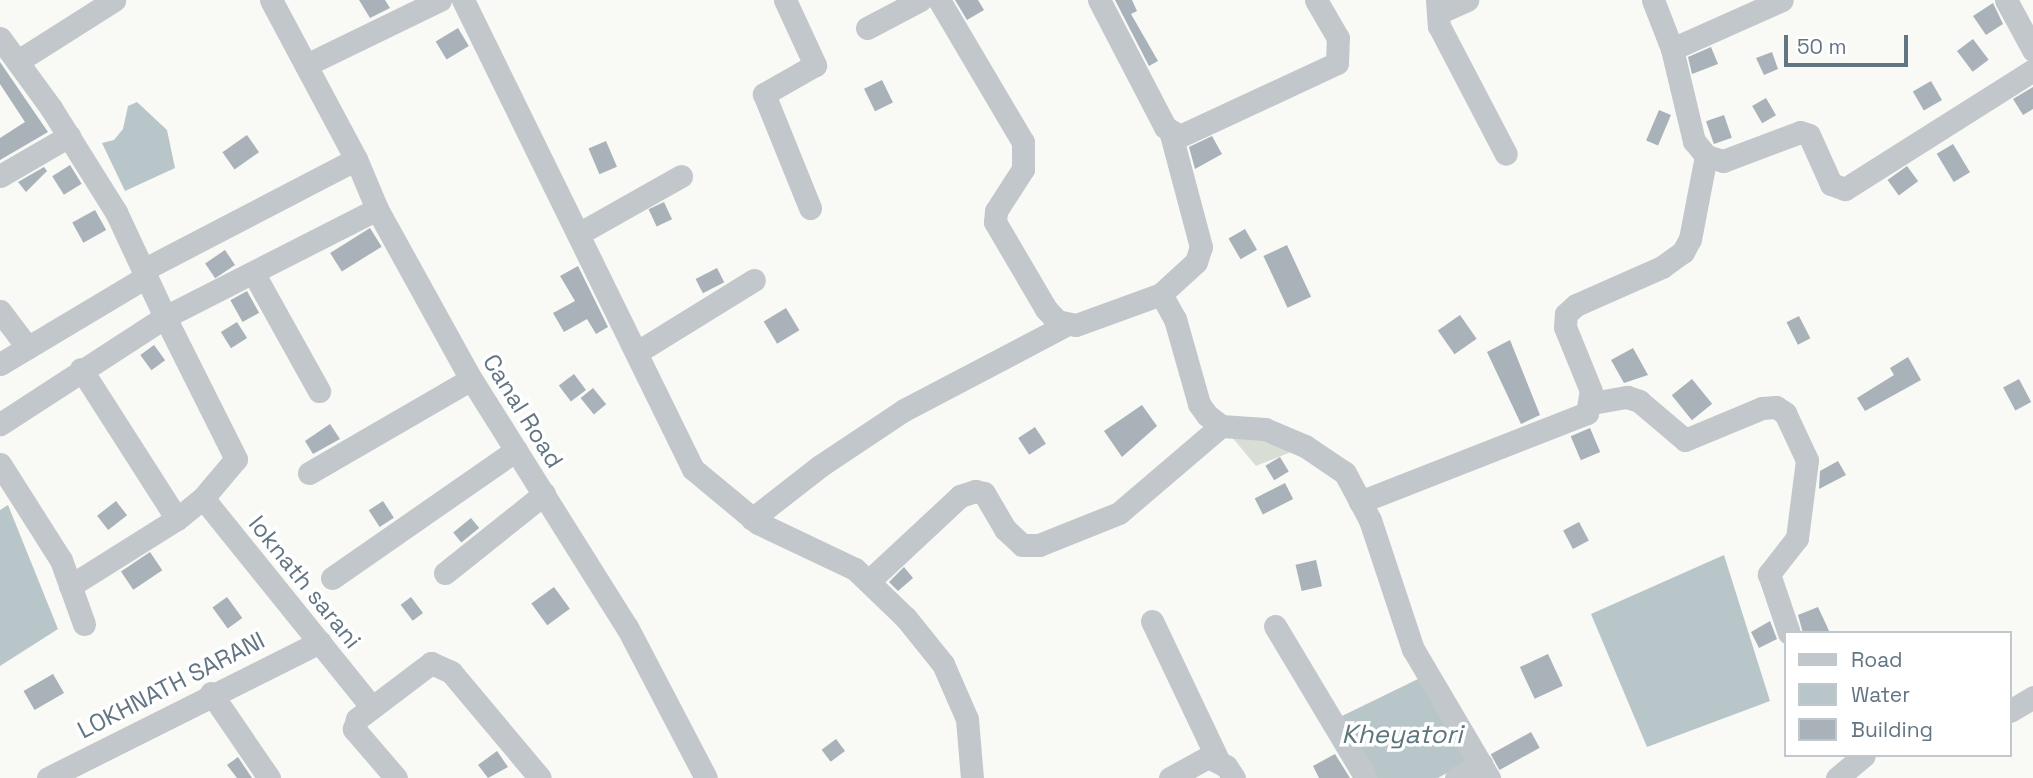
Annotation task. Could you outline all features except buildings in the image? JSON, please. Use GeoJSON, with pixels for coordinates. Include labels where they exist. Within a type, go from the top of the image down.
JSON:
{"type":"FeatureCollection","features":[{"type":"Feature","properties":{"kind":"street"},"geometry":{"type":"LineString","coordinates":[[18,61],[114,0]]}},
{"type":"Feature","properties":{"kind":"street","name":"Canal Road"},"geometry":{"type":"LineString","coordinates":[[271,0],[315,61],[377,209],[471,379],[627,627],[706,778]]}},
{"type":"Feature","properties":{"kind":"street"},"geometry":{"type":"LineString","coordinates":[[315,61],[440,0]]}},
{"type":"Feature","properties":{"kind":"street"},"geometry":{"type":"LineString","coordinates":[[463,0],[639,351],[673,434],[693,469],[752,519],[870,580],[943,664],[967,719],[972,778]]}},
{"type":"Feature","properties":{"kind":"street"},"geometry":{"type":"LineString","coordinates":[[785,0],[815,65],[764,94],[810,208]]}},
{"type":"Feature","properties":{"kind":"street"},"geometry":{"type":"LineString","coordinates":[[867,28],[920,0]]}},
{"type":"Feature","properties":{"kind":"street"},"geometry":{"type":"LineString","coordinates":[[939,0],[1023,142],[1023,169],[996,211],[995,222],[1046,309],[1066,325]]}},
{"type":"Feature","properties":{"kind":"street"},"geometry":{"type":"LineString","coordinates":[[752,519],[820,466],[904,410],[1066,325],[1161,294],[1196,262],[1201,247],[1171,134],[1099,0]]}},
{"type":"Feature","properties":{"kind":"street"},"geometry":{"type":"LineString","coordinates":[[1171,134],[1192,133],[1337,63],[1338,38],[1316,0]]}},
{"type":"Feature","properties":{"kind":"street"},"geometry":{"type":"LineString","coordinates":[[1467,0],[1438,6],[1438,26],[1506,154]]}},
{"type":"Feature","properties":{"kind":"street"},"geometry":{"type":"LineString","coordinates":[[1653,0],[1672,49],[1694,141],[1706,156],[1723,161],[1800,132],[1808,135],[1831,184],[1845,189],[2033,70]]}},
{"type":"Feature","properties":{"kind":"street"},"geometry":{"type":"LineString","coordinates":[[1672,49],[1782,0]]}},
{"type":"Feature","properties":{"kind":"street"},"geometry":{"type":"LineString","coordinates":[[2006,0],[2033,50]]}},
{"type":"Feature","properties":{"kind":"street"},"geometry":{"type":"LineString","coordinates":[[0,38],[69,136],[116,212],[236,459],[203,498],[177,519],[70,586]]}},
{"type":"Feature","properties":{"kind":"street"},"geometry":{"type":"LineString","coordinates":[[0,176],[69,136]]}},
{"type":"Feature","properties":{"kind":"street"},"geometry":{"type":"LineString","coordinates":[[1360,502],[1587,413],[1592,403],[1565,327],[1566,314],[1683,252],[1690,239],[1706,156]]}},
{"type":"Feature","properties":{"kind":"street"},"geometry":{"type":"LineString","coordinates":[[0,365],[145,274],[356,159]]}},
{"type":"Feature","properties":{"kind":"street"},"geometry":{"type":"LineString","coordinates":[[580,233],[681,176]]}},
{"type":"Feature","properties":{"kind":"street"},"geometry":{"type":"LineString","coordinates":[[0,424],[165,317],[377,209]]}},
{"type":"Feature","properties":{"kind":"street"},"geometry":{"type":"LineString","coordinates":[[254,274],[319,391]]}},
{"type":"Feature","properties":{"kind":"street"},"geometry":{"type":"LineString","coordinates":[[639,351],[754,280]]}},
{"type":"Feature","properties":{"kind":"street"},"geometry":{"type":"LineString","coordinates":[[1161,294],[1175,318],[1199,404],[1221,426],[1265,429],[1305,446],[1345,473],[1360,502],[1413,649],[1485,771],[1456,778]]}},
{"type":"Feature","properties":{"kind":"street"},"geometry":{"type":"LineString","coordinates":[[0,311],[27,348]]}},
{"type":"Feature","properties":{"kind":"street"},"geometry":{"type":"LineString","coordinates":[[81,369],[138,464],[177,519]]}},
{"type":"Feature","properties":{"kind":"street"},"geometry":{"type":"LineString","coordinates":[[309,473],[471,379]]}},
{"type":"Feature","properties":{"kind":"street"},"geometry":{"type":"LineString","coordinates":[[1592,403],[1627,397],[1639,401],[1685,440],[1762,408],[1776,407],[1785,413],[1807,460],[1797,538],[1769,574],[1788,631]]}},
{"type":"Feature","properties":{"kind":"street"},"geometry":{"type":"LineString","coordinates":[[870,580],[960,496],[984,493],[1005,529],[1021,545],[1039,545],[1119,513],[1221,426]]}},
{"type":"Feature","properties":{"kind":"street"},"geometry":{"type":"LineString","coordinates":[[332,578],[516,450]]}},
{"type":"Feature","properties":{"kind":"street"},"geometry":{"type":"LineString","coordinates":[[0,464],[61,560],[84,624]]}},
{"type":"Feature","properties":{"kind":"street"},"geometry":{"type":"LineString","coordinates":[[445,573],[544,494]]}},
{"type":"Feature","properties":{"kind":"street","name":"loknath sarani"},"geometry":{"type":"LineString","coordinates":[[203,498],[370,705]]}},
{"type":"Feature","properties":{"kind":"street"},"geometry":{"type":"LineString","coordinates":[[1152,621],[1217,758],[1234,778]]}},
{"type":"Feature","properties":{"kind":"street"},"geometry":{"type":"LineString","coordinates":[[1275,626],[1366,778]]}},
{"type":"Feature","properties":{"kind":"street","name":"LOKHNATH SARANI"},"geometry":{"type":"LineString","coordinates":[[48,778],[212,693],[320,642]]}},
{"type":"Feature","properties":{"kind":"street"},"geometry":{"type":"LineString","coordinates":[[396,778],[354,729],[370,705],[431,663],[439,664],[451,672],[540,778]]}},
{"type":"Feature","properties":{"kind":"street"},"geometry":{"type":"LineString","coordinates":[[212,693],[269,778]]}},
{"type":"Feature","properties":{"kind":"street"},"geometry":{"type":"LineString","coordinates":[[2012,710],[2033,697]]}},
{"type":"Feature","properties":{"kind":"street"},"geometry":{"type":"LineString","coordinates":[[1170,778],[1208,757],[1217,758]]}},
{"type":"Feature","properties":{"kind":"street"},"geometry":{"type":"LineString","coordinates":[[1837,778],[1862,757]]}},
{"type":"Feature","properties":{"kind":"shaded area"},"geometry":{"type":"Polygon","coordinates":[[[1239,426],[1301,448],[1256,466],[1231,436],[1239,426]]]}},
{"type":"Feature","properties":{"kind":"water"},"geometry":{"type":"Polygon","coordinates":[[[137,102],[167,130],[175,168],[125,191],[102,143],[114,140],[123,129],[128,106],[137,102]]]}},
{"type":"Feature","properties":{"kind":"water"},"geometry":{"type":"Polygon","coordinates":[[[8,505],[58,629],[0,666],[0,510],[8,505]]]}},
{"type":"Feature","properties":{"kind":"water"},"geometry":{"type":"Polygon","coordinates":[[[1724,555],[1770,701],[1647,747],[1591,614],[1724,555]]]}},
{"type":"Feature","properties":{"kind":"water","name":"Kheyatori"},"geometry":{"type":"Polygon","coordinates":[[[1418,679],[1468,761],[1438,778],[1377,778],[1342,716],[1418,679]]]}}]}
